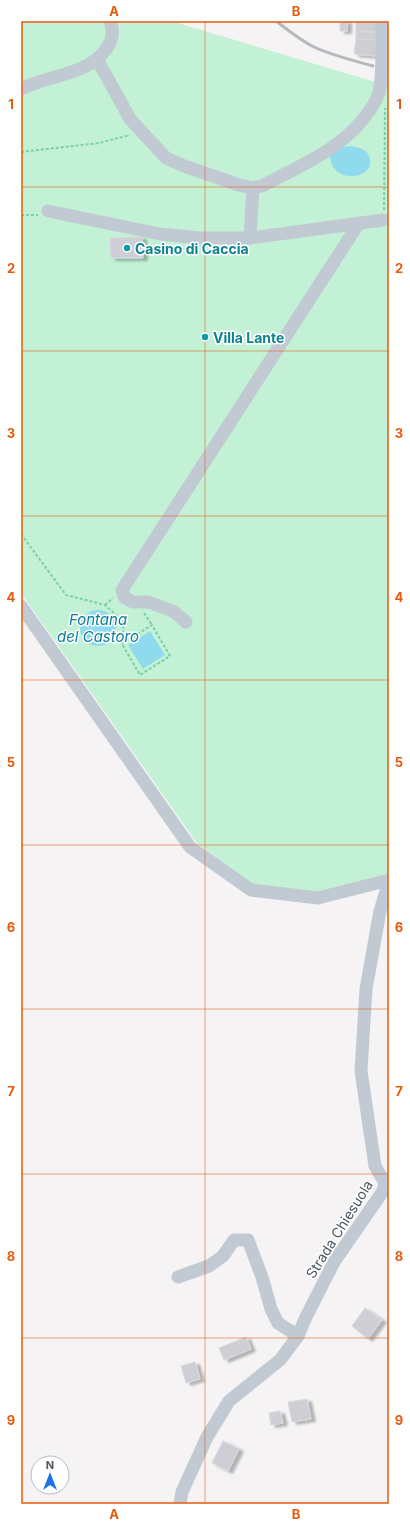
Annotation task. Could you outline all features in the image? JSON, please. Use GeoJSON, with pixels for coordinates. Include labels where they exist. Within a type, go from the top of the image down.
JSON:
{"type":"FeatureCollection","features":[{"type":"Feature","properties":{"kind":"street"},"geometry":{"type":"LineString","coordinates":[[21,89],[30,84],[82,68],[97,59],[105,52],[111,42],[113,32],[110,21]]}},
{"type":"Feature","properties":{"kind":"street"},"geometry":{"type":"LineString","coordinates":[[97,59],[130,119],[166,158],[184,166],[253,188],[262,186],[334,148],[363,121],[380,88],[382,21]]}},
{"type":"Feature","properties":{"kind":"street"},"geometry":{"type":"LineString","coordinates":[[250,238],[253,188]]}},
{"type":"Feature","properties":{"kind":"street"},"geometry":{"type":"LineString","coordinates":[[48,211],[160,234],[201,238],[250,238],[383,220]]}},
{"type":"Feature","properties":{"kind":"street"},"geometry":{"type":"LineString","coordinates":[[186,622],[173,611],[148,602],[133,602],[124,597],[122,590],[359,223]]}},
{"type":"Feature","properties":{"kind":"street"},"geometry":{"type":"LineString","coordinates":[[21,606],[190,846],[251,890],[318,898],[389,881]]}},
{"type":"Feature","properties":{"kind":"street","name":"Strada Chiesuola"},"geometry":{"type":"LineString","coordinates":[[180,1504],[182,1492],[207,1437],[229,1401],[280,1360],[298,1336],[334,1262],[383,1191],[385,1183],[375,1166],[361,1071],[366,989],[380,911],[389,881]]}},
{"type":"Feature","properties":{"kind":"street"},"geometry":{"type":"LineString","coordinates":[[178,1277],[208,1266],[223,1256],[234,1240],[248,1240],[262,1277],[271,1309],[278,1323],[298,1336]]}},
{"type":"Feature","properties":{"kind":"path"},"geometry":{"type":"LineString","coordinates":[[380,88],[385,99],[383,220]]}},
{"type":"Feature","properties":{"kind":"path"},"geometry":{"type":"LineString","coordinates":[[21,152],[99,143],[142,132]]}},
{"type":"Feature","properties":{"kind":"path"},"geometry":{"type":"LineString","coordinates":[[21,215],[38,214],[48,211]]}},
{"type":"Feature","properties":{"kind":"path"},"geometry":{"type":"LineString","coordinates":[[21,534],[66,595],[105,605],[124,622],[122,644],[140,675],[170,656],[152,625],[122,644]]}},
{"type":"Feature","properties":{"kind":"green space","name":"Villa Lante"},"geometry":{"type":"Polygon","coordinates":[[[21,21],[171,21],[372,81],[389,82],[389,869],[387,875],[317,894],[254,886],[197,843],[21,593],[21,21]]]}},
{"type":"Feature","properties":{"kind":"water"},"geometry":{"type":"Polygon","coordinates":[[[351,146],[365,151],[370,159],[370,166],[360,175],[344,175],[337,171],[332,165],[330,155],[341,147],[351,146]]]}},
{"type":"Feature","properties":{"kind":"water","name":"Fontana del Castoro"},"geometry":{"type":"Polygon","coordinates":[[[102,610],[111,615],[115,621],[115,635],[111,641],[102,646],[94,646],[85,641],[81,635],[80,624],[85,615],[91,611],[102,610]]]}},
{"type":"Feature","properties":{"kind":"water"},"geometry":{"type":"Polygon","coordinates":[[[150,631],[165,655],[143,669],[128,645],[150,631]]]}},
{"type":"Feature","properties":{"kind":"building"},"geometry":{"type":"Polygon","coordinates":[[[340,21],[347,21],[347,31],[340,31],[340,21]]]}},
{"type":"Feature","properties":{"kind":"building"},"geometry":{"type":"Polygon","coordinates":[[[356,21],[378,21],[378,32],[356,32],[356,21]]]}},
{"type":"Feature","properties":{"kind":"building"},"geometry":{"type":"Polygon","coordinates":[[[356,32],[378,32],[377,40],[356,39],[356,32]]]}},
{"type":"Feature","properties":{"kind":"building"},"geometry":{"type":"Polygon","coordinates":[[[356,39],[377,40],[376,56],[354,54],[356,39]]]}},
{"type":"Feature","properties":{"kind":"building"},"geometry":{"type":"Polygon","coordinates":[[[389,225],[389,256],[388,256],[389,225]]]}},
{"type":"Feature","properties":{"kind":"building","name":"Casino di Caccia"},"geometry":{"type":"Polygon","coordinates":[[[142,237],[143,258],[111,258],[110,238],[142,237]]]}},
{"type":"Feature","properties":{"kind":"building"},"geometry":{"type":"Polygon","coordinates":[[[365,1308],[382,1320],[368,1339],[352,1326],[365,1308]]]}},
{"type":"Feature","properties":{"kind":"building"},"geometry":{"type":"Polygon","coordinates":[[[246,1337],[251,1349],[224,1360],[219,1348],[246,1337]]]}},
{"type":"Feature","properties":{"kind":"building"},"geometry":{"type":"Polygon","coordinates":[[[195,1362],[200,1379],[186,1383],[181,1366],[195,1362]]]}},
{"type":"Feature","properties":{"kind":"building"},"geometry":{"type":"Polygon","coordinates":[[[307,1399],[311,1419],[292,1422],[288,1402],[307,1399]]]}},
{"type":"Feature","properties":{"kind":"building"},"geometry":{"type":"Polygon","coordinates":[[[280,1411],[283,1423],[271,1425],[269,1413],[280,1411]]]}},
{"type":"Feature","properties":{"kind":"building"},"geometry":{"type":"Polygon","coordinates":[[[223,1441],[239,1449],[228,1471],[212,1463],[223,1441]]]}},
{"type":"Feature","properties":{"kind":"railway"},"geometry":{"type":"LineString","coordinates":[[276,21],[314,47],[373,66]]}},
{"type":"Feature","properties":{"kind":"place","name":"Casino di Caccia"},"geometry":{"type":"Point","coordinates":[127,248]}},
{"type":"Feature","properties":{"kind":"place","name":"Villa Lante"},"geometry":{"type":"Point","coordinates":[205,337]}}]}
